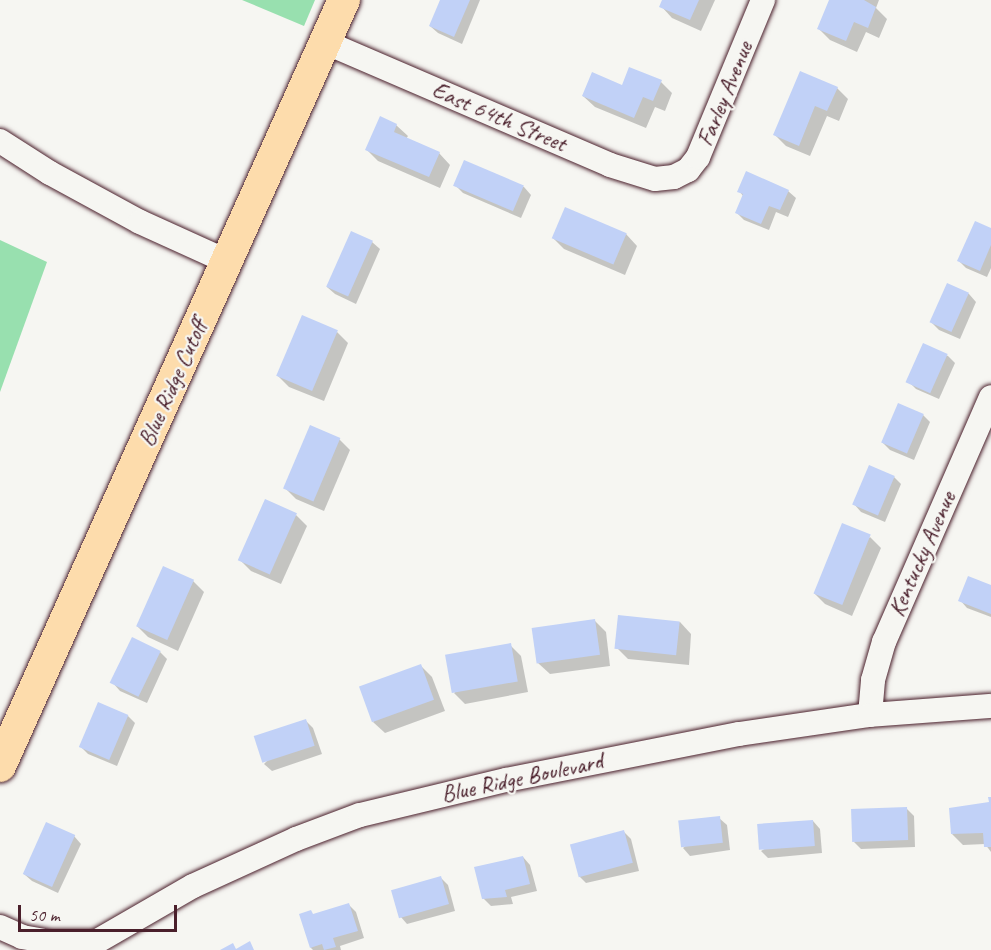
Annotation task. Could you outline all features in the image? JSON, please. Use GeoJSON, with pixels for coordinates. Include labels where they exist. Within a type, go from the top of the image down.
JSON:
{"type":"FeatureCollection","features":[{"type":"Feature","properties":{"kind":"main road","name":"Blue Ridge Cutoff"},"geometry":{"type":"LineString","coordinates":[[0,766],[327,43],[344,0]]}},
{"type":"Feature","properties":{"kind":"street","name":"Farley Avenue"},"geometry":{"type":"LineString","coordinates":[[674,177],[688,170],[698,157],[763,0]]}},
{"type":"Feature","properties":{"kind":"street","name":"East 64th Street"},"geometry":{"type":"LineString","coordinates":[[327,43],[610,165],[655,179],[674,177]]}},
{"type":"Feature","properties":{"kind":"street"},"geometry":{"type":"LineString","coordinates":[[0,141],[50,173],[140,222],[228,262]]}},
{"type":"Feature","properties":{"kind":"street","name":"Kentucky Avenue"},"geometry":{"type":"LineString","coordinates":[[870,715],[873,680],[884,642],[991,397]]}},
{"type":"Feature","properties":{"kind":"street","name":"Blue Ridge Boulevard"},"geometry":{"type":"LineString","coordinates":[[88,946],[193,886],[296,838],[360,815],[506,780],[704,741],[870,715],[991,706]]}},
{"type":"Feature","properties":{"kind":"street"},"geometry":{"type":"LineString","coordinates":[[0,927],[22,937],[88,946]]}},
{"type":"Feature","properties":{"kind":"green space"},"geometry":{"type":"Polygon","coordinates":[[[242,0],[315,0],[304,26],[242,0]]]}},
{"type":"Feature","properties":{"kind":"green space"},"geometry":{"type":"Polygon","coordinates":[[[0,240],[47,262],[0,392],[0,240]]]}},
{"type":"Feature","properties":{"kind":"building"},"geometry":{"type":"Polygon","coordinates":[[[440,0],[470,0],[454,37],[429,26],[440,0]]]}},
{"type":"Feature","properties":{"kind":"building"},"geometry":{"type":"Polygon","coordinates":[[[662,0],[699,0],[690,20],[659,7],[662,0]]]}},
{"type":"Feature","properties":{"kind":"building"},"geometry":{"type":"Polygon","coordinates":[[[829,0],[864,0],[876,7],[868,28],[854,22],[846,41],[817,29],[829,0]]]}},
{"type":"Feature","properties":{"kind":"building"},"geometry":{"type":"Polygon","coordinates":[[[629,67],[662,80],[653,101],[643,97],[634,118],[582,96],[592,72],[622,85],[629,67]]]}},
{"type":"Feature","properties":{"kind":"building"},"geometry":{"type":"Polygon","coordinates":[[[800,71],[838,87],[827,111],[815,106],[799,146],[773,135],[800,71]]]}},
{"type":"Feature","properties":{"kind":"building"},"geometry":{"type":"Polygon","coordinates":[[[380,116],[397,124],[394,132],[440,152],[429,177],[365,150],[380,116]]]}},
{"type":"Feature","properties":{"kind":"building"},"geometry":{"type":"Polygon","coordinates":[[[464,160],[524,185],[513,211],[453,186],[464,160]]]}},
{"type":"Feature","properties":{"kind":"building"},"geometry":{"type":"Polygon","coordinates":[[[746,171],[789,190],[780,210],[769,206],[761,224],[735,213],[743,194],[737,192],[746,171]]]}},
{"type":"Feature","properties":{"kind":"building"},"geometry":{"type":"Polygon","coordinates":[[[565,207],[627,233],[613,264],[552,238],[565,207]]]}},
{"type":"Feature","properties":{"kind":"building"},"geometry":{"type":"Polygon","coordinates":[[[975,221],[991,228],[991,245],[980,271],[957,261],[975,221]]]}},
{"type":"Feature","properties":{"kind":"building"},"geometry":{"type":"Polygon","coordinates":[[[351,231],[373,241],[348,296],[326,287],[351,231]]]}},
{"type":"Feature","properties":{"kind":"building"},"geometry":{"type":"Polygon","coordinates":[[[947,283],[969,293],[951,332],[930,322],[947,283]]]}},
{"type":"Feature","properties":{"kind":"building"},"geometry":{"type":"Polygon","coordinates":[[[302,315],[338,330],[312,391],[276,376],[302,315]]]}},
{"type":"Feature","properties":{"kind":"building"},"geometry":{"type":"Polygon","coordinates":[[[923,343],[948,354],[930,393],[906,382],[923,343]]]}},
{"type":"Feature","properties":{"kind":"building"},"geometry":{"type":"Polygon","coordinates":[[[898,403],[924,414],[907,454],[881,443],[898,403]]]}},
{"type":"Feature","properties":{"kind":"building"},"geometry":{"type":"Polygon","coordinates":[[[310,425],[340,438],[313,501],[283,489],[310,425]]]}},
{"type":"Feature","properties":{"kind":"building"},"geometry":{"type":"Polygon","coordinates":[[[869,465],[895,476],[878,516],[852,505],[869,465]]]}},
{"type":"Feature","properties":{"kind":"building"},"geometry":{"type":"Polygon","coordinates":[[[265,499],[297,513],[270,574],[238,560],[265,499]]]}},
{"type":"Feature","properties":{"kind":"building"},"geometry":{"type":"Polygon","coordinates":[[[842,523],[871,535],[842,605],[814,593],[842,523]]]}},
{"type":"Feature","properties":{"kind":"building"},"geometry":{"type":"Polygon","coordinates":[[[163,566],[194,580],[167,640],[136,626],[163,566]]]}},
{"type":"Feature","properties":{"kind":"building"},"geometry":{"type":"Polygon","coordinates":[[[968,576],[991,585],[991,614],[958,601],[968,576]]]}},
{"type":"Feature","properties":{"kind":"building"},"geometry":{"type":"Polygon","coordinates":[[[618,615],[680,621],[676,655],[614,649],[618,615]]]}},
{"type":"Feature","properties":{"kind":"building"},"geometry":{"type":"Polygon","coordinates":[[[595,619],[600,655],[537,664],[532,628],[595,619]]]}},
{"type":"Feature","properties":{"kind":"building"},"geometry":{"type":"Polygon","coordinates":[[[132,637],[161,651],[138,697],[110,683],[132,637]]]}},
{"type":"Feature","properties":{"kind":"building"},"geometry":{"type":"Polygon","coordinates":[[[511,643],[518,681],[452,693],[445,655],[511,643]]]}},
{"type":"Feature","properties":{"kind":"building"},"geometry":{"type":"Polygon","coordinates":[[[421,664],[434,700],[372,722],[359,687],[421,664]]]}},
{"type":"Feature","properties":{"kind":"building"},"geometry":{"type":"Polygon","coordinates":[[[98,702],[128,715],[109,760],[79,747],[98,702]]]}},
{"type":"Feature","properties":{"kind":"building"},"geometry":{"type":"Polygon","coordinates":[[[306,719],[315,746],[262,763],[254,736],[306,719]]]}},
{"type":"Feature","properties":{"kind":"building"},"geometry":{"type":"Polygon","coordinates":[[[988,797],[991,797],[991,847],[984,847],[983,833],[951,834],[949,808],[989,802],[988,797]]]}},
{"type":"Feature","properties":{"kind":"building"},"geometry":{"type":"Polygon","coordinates":[[[907,807],[908,840],[852,842],[851,809],[907,807]]]}},
{"type":"Feature","properties":{"kind":"building"},"geometry":{"type":"Polygon","coordinates":[[[720,816],[723,843],[681,847],[678,820],[720,816]]]}},
{"type":"Feature","properties":{"kind":"building"},"geometry":{"type":"Polygon","coordinates":[[[813,820],[815,846],[759,850],[757,824],[813,820]]]}},
{"type":"Feature","properties":{"kind":"building"},"geometry":{"type":"Polygon","coordinates":[[[46,822],[75,835],[52,887],[23,874],[46,822]]]}},
{"type":"Feature","properties":{"kind":"building"},"geometry":{"type":"Polygon","coordinates":[[[624,830],[633,863],[579,877],[570,844],[624,830]]]}},
{"type":"Feature","properties":{"kind":"building"},"geometry":{"type":"Polygon","coordinates":[[[523,856],[530,884],[505,890],[507,897],[482,899],[474,867],[523,856]]]}},
{"type":"Feature","properties":{"kind":"building"},"geometry":{"type":"Polygon","coordinates":[[[441,876],[449,904],[399,918],[391,890],[441,876]]]}},
{"type":"Feature","properties":{"kind":"building"},"geometry":{"type":"Polygon","coordinates":[[[349,903],[358,931],[333,938],[336,947],[324,950],[322,944],[310,948],[299,914],[311,910],[313,914],[349,903]]]}},
{"type":"Feature","properties":{"kind":"building"},"geometry":{"type":"Polygon","coordinates":[[[250,941],[254,950],[220,950],[233,943],[236,949],[250,941]]]}}]}
